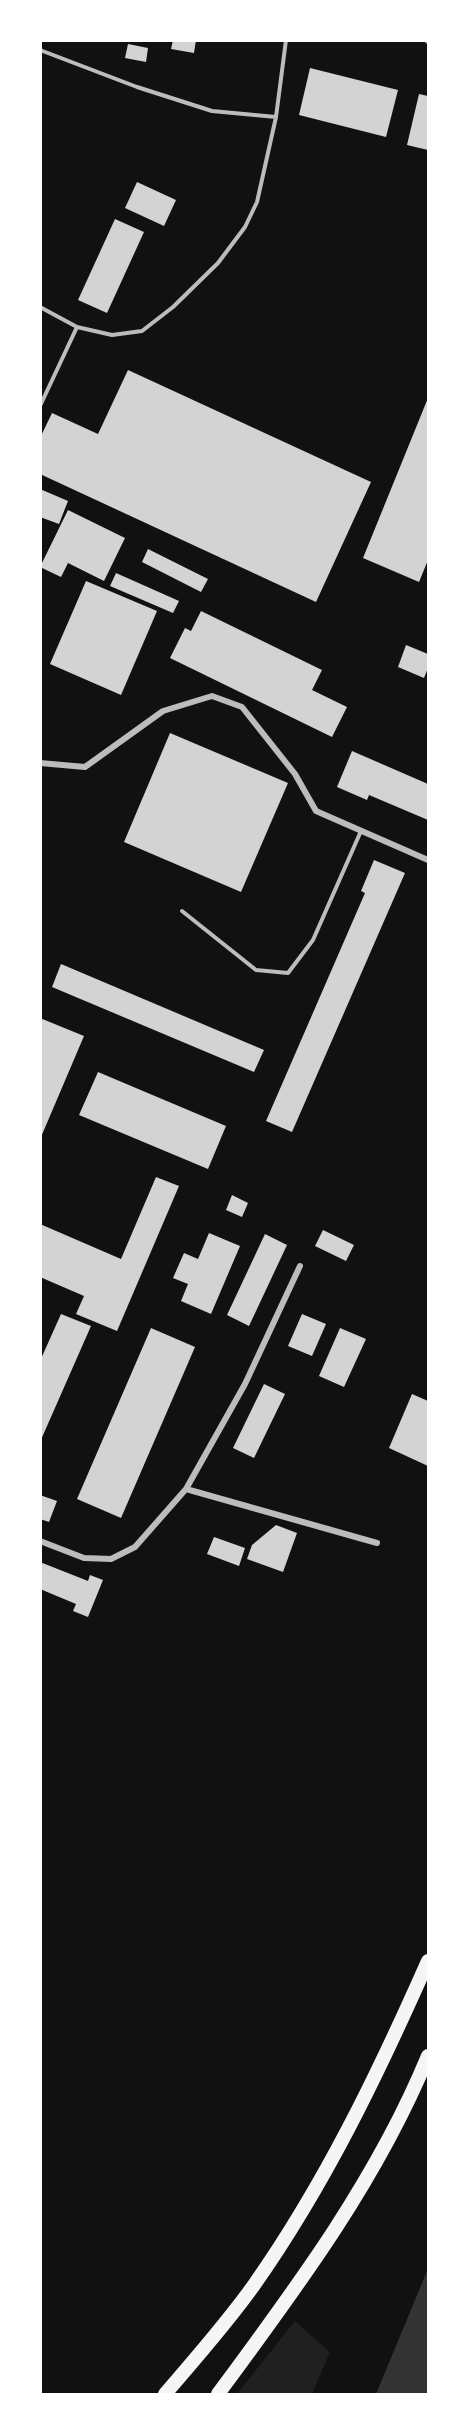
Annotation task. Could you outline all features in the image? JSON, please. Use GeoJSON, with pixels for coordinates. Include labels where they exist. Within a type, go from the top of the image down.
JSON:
{"type":"FeatureCollection","features":[{"type":"Feature","properties":{"kind":"highway"},"geometry":{"type":"LineString","coordinates":[[165,2394],[253,2285],[323,2175],[395,2036],[429,1961]]}},
{"type":"Feature","properties":{"kind":"highway"},"geometry":{"type":"LineString","coordinates":[[218,2394],[303,2278],[351,2206],[399,2122],[429,2056]]}},
{"type":"Feature","properties":{"kind":"street"},"geometry":{"type":"LineString","coordinates":[[40,763],[85,767],[163,711],[212,696],[242,707],[295,774],[316,810],[429,860]]}},
{"type":"Feature","properties":{"kind":"street"},"geometry":{"type":"LineString","coordinates":[[40,1541],[84,1558],[111,1559],[135,1547],[186,1489],[245,1383],[300,1266]]}},
{"type":"Feature","properties":{"kind":"street"},"geometry":{"type":"LineString","coordinates":[[186,1489],[377,1543]]}},
{"type":"Feature","properties":{"kind":"lane"},"geometry":{"type":"LineString","coordinates":[[40,307],[77,327],[112,335],[142,331],[172,307],[218,263],[245,227],[257,202],[276,117],[286,40]]}},
{"type":"Feature","properties":{"kind":"lane"},"geometry":{"type":"LineString","coordinates":[[40,50],[137,87],[212,111],[276,117]]}},
{"type":"Feature","properties":{"kind":"lane"},"geometry":{"type":"LineString","coordinates":[[40,406],[77,327]]}},
{"type":"Feature","properties":{"kind":"lane"},"geometry":{"type":"LineString","coordinates":[[182,911],[256,970],[288,973],[313,940],[362,831]]}},
{"type":"Feature","properties":{"kind":"shaded area"},"geometry":{"type":"Polygon","coordinates":[[[428,2268],[428,2394],[376,2394],[427,2271],[428,2268]]]}},
{"type":"Feature","properties":{"kind":"shaded area"},"geometry":{"type":"Polygon","coordinates":[[[295,2321],[330,2352],[312,2394],[237,2394],[295,2321]]]}},
{"type":"Feature","properties":{"kind":"building"},"geometry":{"type":"Polygon","coordinates":[[[173,40],[196,40],[194,53],[171,49],[173,40]]]}},
{"type":"Feature","properties":{"kind":"building"},"geometry":{"type":"Polygon","coordinates":[[[128,44],[148,48],[146,62],[125,58],[128,44]]]}},
{"type":"Feature","properties":{"kind":"building"},"geometry":{"type":"Polygon","coordinates":[[[310,68],[398,90],[386,137],[299,115],[310,68]]]}},
{"type":"Feature","properties":{"kind":"building"},"geometry":{"type":"Polygon","coordinates":[[[419,94],[428,96],[428,150],[407,145],[419,94]]]}},
{"type":"Feature","properties":{"kind":"building"},"geometry":{"type":"Polygon","coordinates":[[[137,182],[176,200],[164,226],[125,208],[137,182]]]}},
{"type":"Feature","properties":{"kind":"building"},"geometry":{"type":"Polygon","coordinates":[[[115,219],[144,232],[107,313],[78,300],[115,219]]]}},
{"type":"Feature","properties":{"kind":"building"},"geometry":{"type":"Polygon","coordinates":[[[128,370],[371,482],[316,602],[40,474],[40,438],[52,413],[98,434],[128,370]]]}},
{"type":"Feature","properties":{"kind":"building"},"geometry":{"type":"Polygon","coordinates":[[[428,398],[428,560],[419,582],[363,558],[428,398]]]}},
{"type":"Feature","properties":{"kind":"building"},"geometry":{"type":"Polygon","coordinates":[[[40,489],[68,501],[59,524],[40,517],[40,489]]]}},
{"type":"Feature","properties":{"kind":"building"},"geometry":{"type":"Polygon","coordinates":[[[68,510],[125,538],[104,581],[68,563],[61,577],[40,567],[68,510]]]}},
{"type":"Feature","properties":{"kind":"building"},"geometry":{"type":"Polygon","coordinates":[[[148,549],[208,579],[201,592],[142,562],[148,549]]]}},
{"type":"Feature","properties":{"kind":"building"},"geometry":{"type":"Polygon","coordinates":[[[116,573],[179,601],[173,613],[110,586],[116,573]]]}},
{"type":"Feature","properties":{"kind":"building"},"geometry":{"type":"Polygon","coordinates":[[[86,581],[157,611],[121,695],[50,664],[86,581]]]}},
{"type":"Feature","properties":{"kind":"building"},"geometry":{"type":"Polygon","coordinates":[[[201,611],[322,670],[312,690],[347,707],[332,737],[170,658],[185,628],[191,631],[201,611]]]}},
{"type":"Feature","properties":{"kind":"building"},"geometry":{"type":"Polygon","coordinates":[[[406,645],[428,654],[428,668],[424,678],[398,667],[406,645]]]}},
{"type":"Feature","properties":{"kind":"building"},"geometry":{"type":"Polygon","coordinates":[[[170,733],[288,783],[241,892],[124,842],[170,733]]]}},
{"type":"Feature","properties":{"kind":"building"},"geometry":{"type":"Polygon","coordinates":[[[352,751],[428,784],[428,820],[369,795],[367,800],[337,787],[352,751]]]}},
{"type":"Feature","properties":{"kind":"building"},"geometry":{"type":"Polygon","coordinates":[[[374,860],[405,873],[292,1132],[266,1121],[365,893],[361,891],[374,860]]]}},
{"type":"Feature","properties":{"kind":"building"},"geometry":{"type":"Polygon","coordinates":[[[61,964],[264,1050],[254,1072],[52,987],[61,964]]]}},
{"type":"Feature","properties":{"kind":"building"},"geometry":{"type":"Polygon","coordinates":[[[40,1018],[84,1036],[41,1137],[40,1137],[40,1018]]]}},
{"type":"Feature","properties":{"kind":"building"},"geometry":{"type":"Polygon","coordinates":[[[98,1072],[226,1126],[208,1169],[79,1115],[98,1072]]]}},
{"type":"Feature","properties":{"kind":"building"},"geometry":{"type":"Polygon","coordinates":[[[156,1177],[179,1186],[117,1331],[76,1314],[84,1296],[40,1277],[40,1224],[121,1259],[156,1177]]]}},
{"type":"Feature","properties":{"kind":"building"},"geometry":{"type":"Polygon","coordinates":[[[232,1195],[248,1203],[242,1217],[226,1210],[232,1195]]]}},
{"type":"Feature","properties":{"kind":"building"},"geometry":{"type":"Polygon","coordinates":[[[323,1230],[354,1245],[346,1261],[315,1246],[323,1230]]]}},
{"type":"Feature","properties":{"kind":"building"},"geometry":{"type":"Polygon","coordinates":[[[209,1233],[240,1246],[211,1314],[181,1301],[188,1284],[173,1278],[184,1253],[198,1259],[209,1233]]]}},
{"type":"Feature","properties":{"kind":"building"},"geometry":{"type":"Polygon","coordinates":[[[265,1234],[287,1245],[249,1326],[227,1315],[265,1234]]]}},
{"type":"Feature","properties":{"kind":"building"},"geometry":{"type":"Polygon","coordinates":[[[61,1314],[91,1326],[40,1442],[40,1361],[61,1314]]]}},
{"type":"Feature","properties":{"kind":"building"},"geometry":{"type":"Polygon","coordinates":[[[302,1314],[326,1324],[312,1356],[288,1346],[302,1314]]]}},
{"type":"Feature","properties":{"kind":"building"},"geometry":{"type":"Polygon","coordinates":[[[151,1328],[195,1347],[121,1518],[77,1499],[151,1328]]]}},
{"type":"Feature","properties":{"kind":"building"},"geometry":{"type":"Polygon","coordinates":[[[340,1328],[366,1339],[344,1387],[319,1376],[340,1328]]]}},
{"type":"Feature","properties":{"kind":"building"},"geometry":{"type":"Polygon","coordinates":[[[264,1384],[285,1394],[254,1458],[233,1448],[264,1384]]]}},
{"type":"Feature","properties":{"kind":"building"},"geometry":{"type":"Polygon","coordinates":[[[412,1394],[428,1401],[428,1466],[389,1448],[412,1394]]]}},
{"type":"Feature","properties":{"kind":"building"},"geometry":{"type":"Polygon","coordinates":[[[40,1495],[57,1501],[49,1522],[40,1519],[40,1495]]]}},
{"type":"Feature","properties":{"kind":"building"},"geometry":{"type":"Polygon","coordinates":[[[276,1525],[297,1533],[283,1572],[247,1559],[252,1545],[276,1525]]]}},
{"type":"Feature","properties":{"kind":"building"},"geometry":{"type":"Polygon","coordinates":[[[214,1537],[245,1548],[239,1566],[207,1554],[214,1537]]]}},
{"type":"Feature","properties":{"kind":"building"},"geometry":{"type":"Polygon","coordinates":[[[40,1562],[88,1581],[90,1575],[103,1580],[88,1617],[73,1611],[76,1604],[40,1589],[40,1562]]]}}]}
